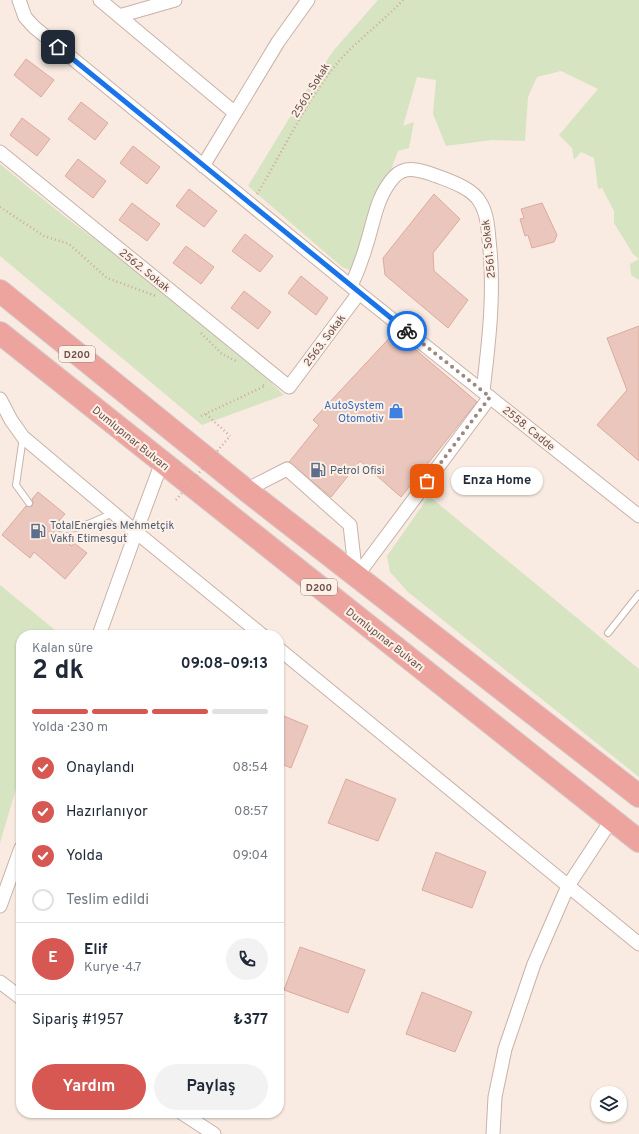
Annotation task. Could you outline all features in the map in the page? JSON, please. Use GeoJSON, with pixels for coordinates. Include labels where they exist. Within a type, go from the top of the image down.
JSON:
{"type":"FeatureCollection","features":[{"type":"Feature","properties":{"kind":"highway","name":"D200"},"geometry":{"type":"LineString","coordinates":[[0,291],[246,490],[639,796]]}},
{"type":"Feature","properties":{"kind":"highway","name":"Dumlupınar Bulvarı"},"geometry":{"type":"LineString","coordinates":[[0,333],[639,841]]}},
{"type":"Feature","properties":{"kind":"street","name":"2558. Cadde"},"geometry":{"type":"LineString","coordinates":[[19,0],[25,17],[34,27],[355,289],[639,516]]}},
{"type":"Feature","properties":{"kind":"street"},"geometry":{"type":"LineString","coordinates":[[100,0],[235,113]]}},
{"type":"Feature","properties":{"kind":"street"},"geometry":{"type":"LineString","coordinates":[[120,16],[174,0]]}},
{"type":"Feature","properties":{"kind":"street"},"geometry":{"type":"LineString","coordinates":[[203,166],[278,42],[308,0]]}},
{"type":"Feature","properties":{"kind":"street","name":"2562. Sokak"},"geometry":{"type":"LineString","coordinates":[[0,152],[289,387]]}},
{"type":"Feature","properties":{"kind":"street","name":"2561. Sokak"},"geometry":{"type":"LineString","coordinates":[[355,289],[379,201],[390,182],[398,173],[409,169],[425,172],[460,186],[476,197],[480,202],[487,226],[492,281],[491,328],[486,394]]}},
{"type":"Feature","properties":{"kind":"street","name":"2563. Sokak"},"geometry":{"type":"LineString","coordinates":[[289,387],[355,289]]}},
{"type":"Feature","properties":{"kind":"street"},"geometry":{"type":"LineString","coordinates":[[356,576],[486,394]]}},
{"type":"Feature","properties":{"kind":"street"},"geometry":{"type":"LineString","coordinates":[[0,399],[11,420],[23,437],[256,630]]}},
{"type":"Feature","properties":{"kind":"street"},"geometry":{"type":"LineString","coordinates":[[101,630],[162,462]]}},
{"type":"Feature","properties":{"kind":"street"},"geometry":{"type":"LineString","coordinates":[[246,490],[287,469],[350,525],[356,576]]}},
{"type":"Feature","properties":{"kind":"street"},"geometry":{"type":"LineString","coordinates":[[284,653],[639,944]]}},
{"type":"Feature","properties":{"kind":"street"},"geometry":{"type":"LineString","coordinates":[[493,1134],[495,1097],[505,1049],[534,964],[568,886],[612,819]]}},
{"type":"Feature","properties":{"kind":"street"},"geometry":{"type":"LineString","coordinates":[[0,906],[16,862]]}},
{"type":"Feature","properties":{"kind":"street"},"geometry":{"type":"LineString","coordinates":[[0,982],[16,994]]}},
{"type":"Feature","properties":{"kind":"street"},"geometry":{"type":"LineString","coordinates":[[190,1118],[214,1134]]}},
{"type":"Feature","properties":{"kind":"lane"},"geometry":{"type":"LineString","coordinates":[[23,437],[16,486],[29,503]]}},
{"type":"Feature","properties":{"kind":"lane"},"geometry":{"type":"LineString","coordinates":[[55,526],[62,530],[70,530],[113,513]]}},
{"type":"Feature","properties":{"kind":"lane"},"geometry":{"type":"LineString","coordinates":[[608,634],[639,594]]}},
{"type":"Feature","properties":{"kind":"path","name":"2560. Sokak"},"geometry":{"type":"LineString","coordinates":[[251,204],[318,89],[331,70],[345,53],[402,0]]}},
{"type":"Feature","properties":{"kind":"path"},"geometry":{"type":"LineString","coordinates":[[0,207],[44,236],[69,244],[107,278],[159,298]]}},
{"type":"Feature","properties":{"kind":"path"},"geometry":{"type":"LineString","coordinates":[[199,330],[222,354],[239,363]]}},
{"type":"Feature","properties":{"kind":"path"},"geometry":{"type":"LineString","coordinates":[[201,416],[265,386],[261,382]]}},
{"type":"Feature","properties":{"kind":"path"},"geometry":{"type":"LineString","coordinates":[[176,500],[230,436],[206,414]]}},
{"type":"Feature","properties":{"kind":"green space"},"geometry":{"type":"Polygon","coordinates":[[[378,0],[639,0],[639,259],[633,254],[614,223],[614,211],[602,188],[598,189],[594,158],[581,152],[574,160],[572,148],[559,135],[598,89],[561,71],[537,77],[528,97],[525,141],[492,140],[446,146],[433,114],[436,80],[417,77],[403,126],[414,122],[409,148],[398,151],[352,271],[342,267],[248,186],[307,89],[334,50],[378,0]]]}},
{"type":"Feature","properties":{"kind":"green space"},"geometry":{"type":"Polygon","coordinates":[[[0,164],[64,216],[160,288],[238,351],[284,395],[202,425],[0,256],[0,164]]]}},
{"type":"Feature","properties":{"kind":"green space"},"geometry":{"type":"Polygon","coordinates":[[[639,259],[639,280],[631,275],[630,264],[639,259]]]}},
{"type":"Feature","properties":{"kind":"green space"},"geometry":{"type":"Polygon","coordinates":[[[429,496],[639,669],[639,777],[408,592],[390,572],[387,556],[429,496]]]}},
{"type":"Feature","properties":{"kind":"green space"},"geometry":{"type":"Polygon","coordinates":[[[0,585],[55,630],[16,630],[16,789],[0,843],[0,585]]]}},
{"type":"Feature","properties":{"kind":"building"},"geometry":{"type":"Polygon","coordinates":[[[26,59],[54,80],[41,97],[14,75],[26,59]]]}},
{"type":"Feature","properties":{"kind":"building"},"geometry":{"type":"Polygon","coordinates":[[[81,102],[108,123],[95,140],[68,119],[81,102]]]}},
{"type":"Feature","properties":{"kind":"building"},"geometry":{"type":"Polygon","coordinates":[[[22,118],[50,139],[37,156],[10,135],[22,118]]]}},
{"type":"Feature","properties":{"kind":"building"},"geometry":{"type":"Polygon","coordinates":[[[133,146],[160,167],[147,184],[120,163],[133,146]]]}},
{"type":"Feature","properties":{"kind":"building"},"geometry":{"type":"Polygon","coordinates":[[[78,159],[106,181],[93,198],[65,176],[78,159]]]}},
{"type":"Feature","properties":{"kind":"building"},"geometry":{"type":"Polygon","coordinates":[[[189,189],[217,211],[204,227],[176,206],[189,189]]]}},
{"type":"Feature","properties":{"kind":"building"},"geometry":{"type":"Polygon","coordinates":[[[434,194],[460,219],[433,253],[434,271],[468,300],[448,328],[385,275],[383,258],[434,194]]]}},
{"type":"Feature","properties":{"kind":"building"},"geometry":{"type":"Polygon","coordinates":[[[132,203],[160,224],[147,241],[119,220],[132,203]]]}},
{"type":"Feature","properties":{"kind":"building"},"geometry":{"type":"Polygon","coordinates":[[[542,203],[557,235],[554,242],[532,248],[528,235],[525,236],[520,219],[524,218],[521,209],[542,203]]]}},
{"type":"Feature","properties":{"kind":"building"},"geometry":{"type":"Polygon","coordinates":[[[245,234],[273,256],[260,272],[232,251],[245,234]]]}},
{"type":"Feature","properties":{"kind":"building"},"geometry":{"type":"Polygon","coordinates":[[[186,246],[214,267],[201,284],[173,263],[186,246]]]}},
{"type":"Feature","properties":{"kind":"building"},"geometry":{"type":"Polygon","coordinates":[[[301,276],[328,298],[316,315],[288,293],[301,276]]]}},
{"type":"Feature","properties":{"kind":"building"},"geometry":{"type":"Polygon","coordinates":[[[244,291],[271,312],[258,329],[231,308],[244,291]]]}},
{"type":"Feature","properties":{"kind":"building"},"geometry":{"type":"Polygon","coordinates":[[[639,326],[639,461],[597,425],[627,390],[607,338],[639,326]]]}},
{"type":"Feature","properties":{"kind":"building","name":"AutoSystem Otomotiv"},"geometry":{"type":"Polygon","coordinates":[[[395,332],[477,402],[401,497],[360,461],[331,497],[289,462],[319,425],[313,420],[395,332]]]}},
{"type":"Feature","properties":{"kind":"building"},"geometry":{"type":"Polygon","coordinates":[[[38,492],[65,514],[58,522],[52,523],[51,529],[72,546],[74,543],[87,553],[65,579],[34,552],[30,558],[2,535],[26,506],[32,506],[32,499],[38,492]]]}},
{"type":"Feature","properties":{"kind":"building"},"geometry":{"type":"Polygon","coordinates":[[[284,716],[308,726],[291,768],[284,765],[284,716]]]}},
{"type":"Feature","properties":{"kind":"building"},"geometry":{"type":"Polygon","coordinates":[[[346,779],[396,799],[378,841],[328,823],[346,779]]]}},
{"type":"Feature","properties":{"kind":"building"},"geometry":{"type":"Polygon","coordinates":[[[436,852],[486,872],[472,908],[422,890],[436,852]]]}},
{"type":"Feature","properties":{"kind":"building"},"geometry":{"type":"Polygon","coordinates":[[[300,947],[365,970],[348,1013],[284,990],[300,947]]]}},
{"type":"Feature","properties":{"kind":"building"},"geometry":{"type":"Polygon","coordinates":[[[422,992],[472,1012],[455,1052],[406,1034],[422,992]]]}},
{"type":"Feature","properties":{"kind":"way so far"},"geometry":{"type":"LineString","coordinates":[[407,331],[490,397],[427,481]]}},
{"type":"Feature","properties":{"kind":"place","name":"AutoSystem Otomotiv"},"geometry":{"type":"Point","coordinates":[396,411]}},
{"type":"Feature","properties":{"kind":"place","name":"Petrol Ofisi"},"geometry":{"type":"Point","coordinates":[318,470]}},
{"type":"Feature","properties":{"kind":"place","name":"Enza Home"},"geometry":{"type":"Point","coordinates":[427,481]}},
{"type":"Feature","properties":{"kind":"place","name":"TotalEnergies Mehmetçik Vakfı Etimesgut"},"geometry":{"type":"Point","coordinates":[38,531]}},
{"type":"Feature","properties":{"kind":"route"},"geometry":{"type":"LineString","coordinates":[[58,47],[407,331]]}}]}
